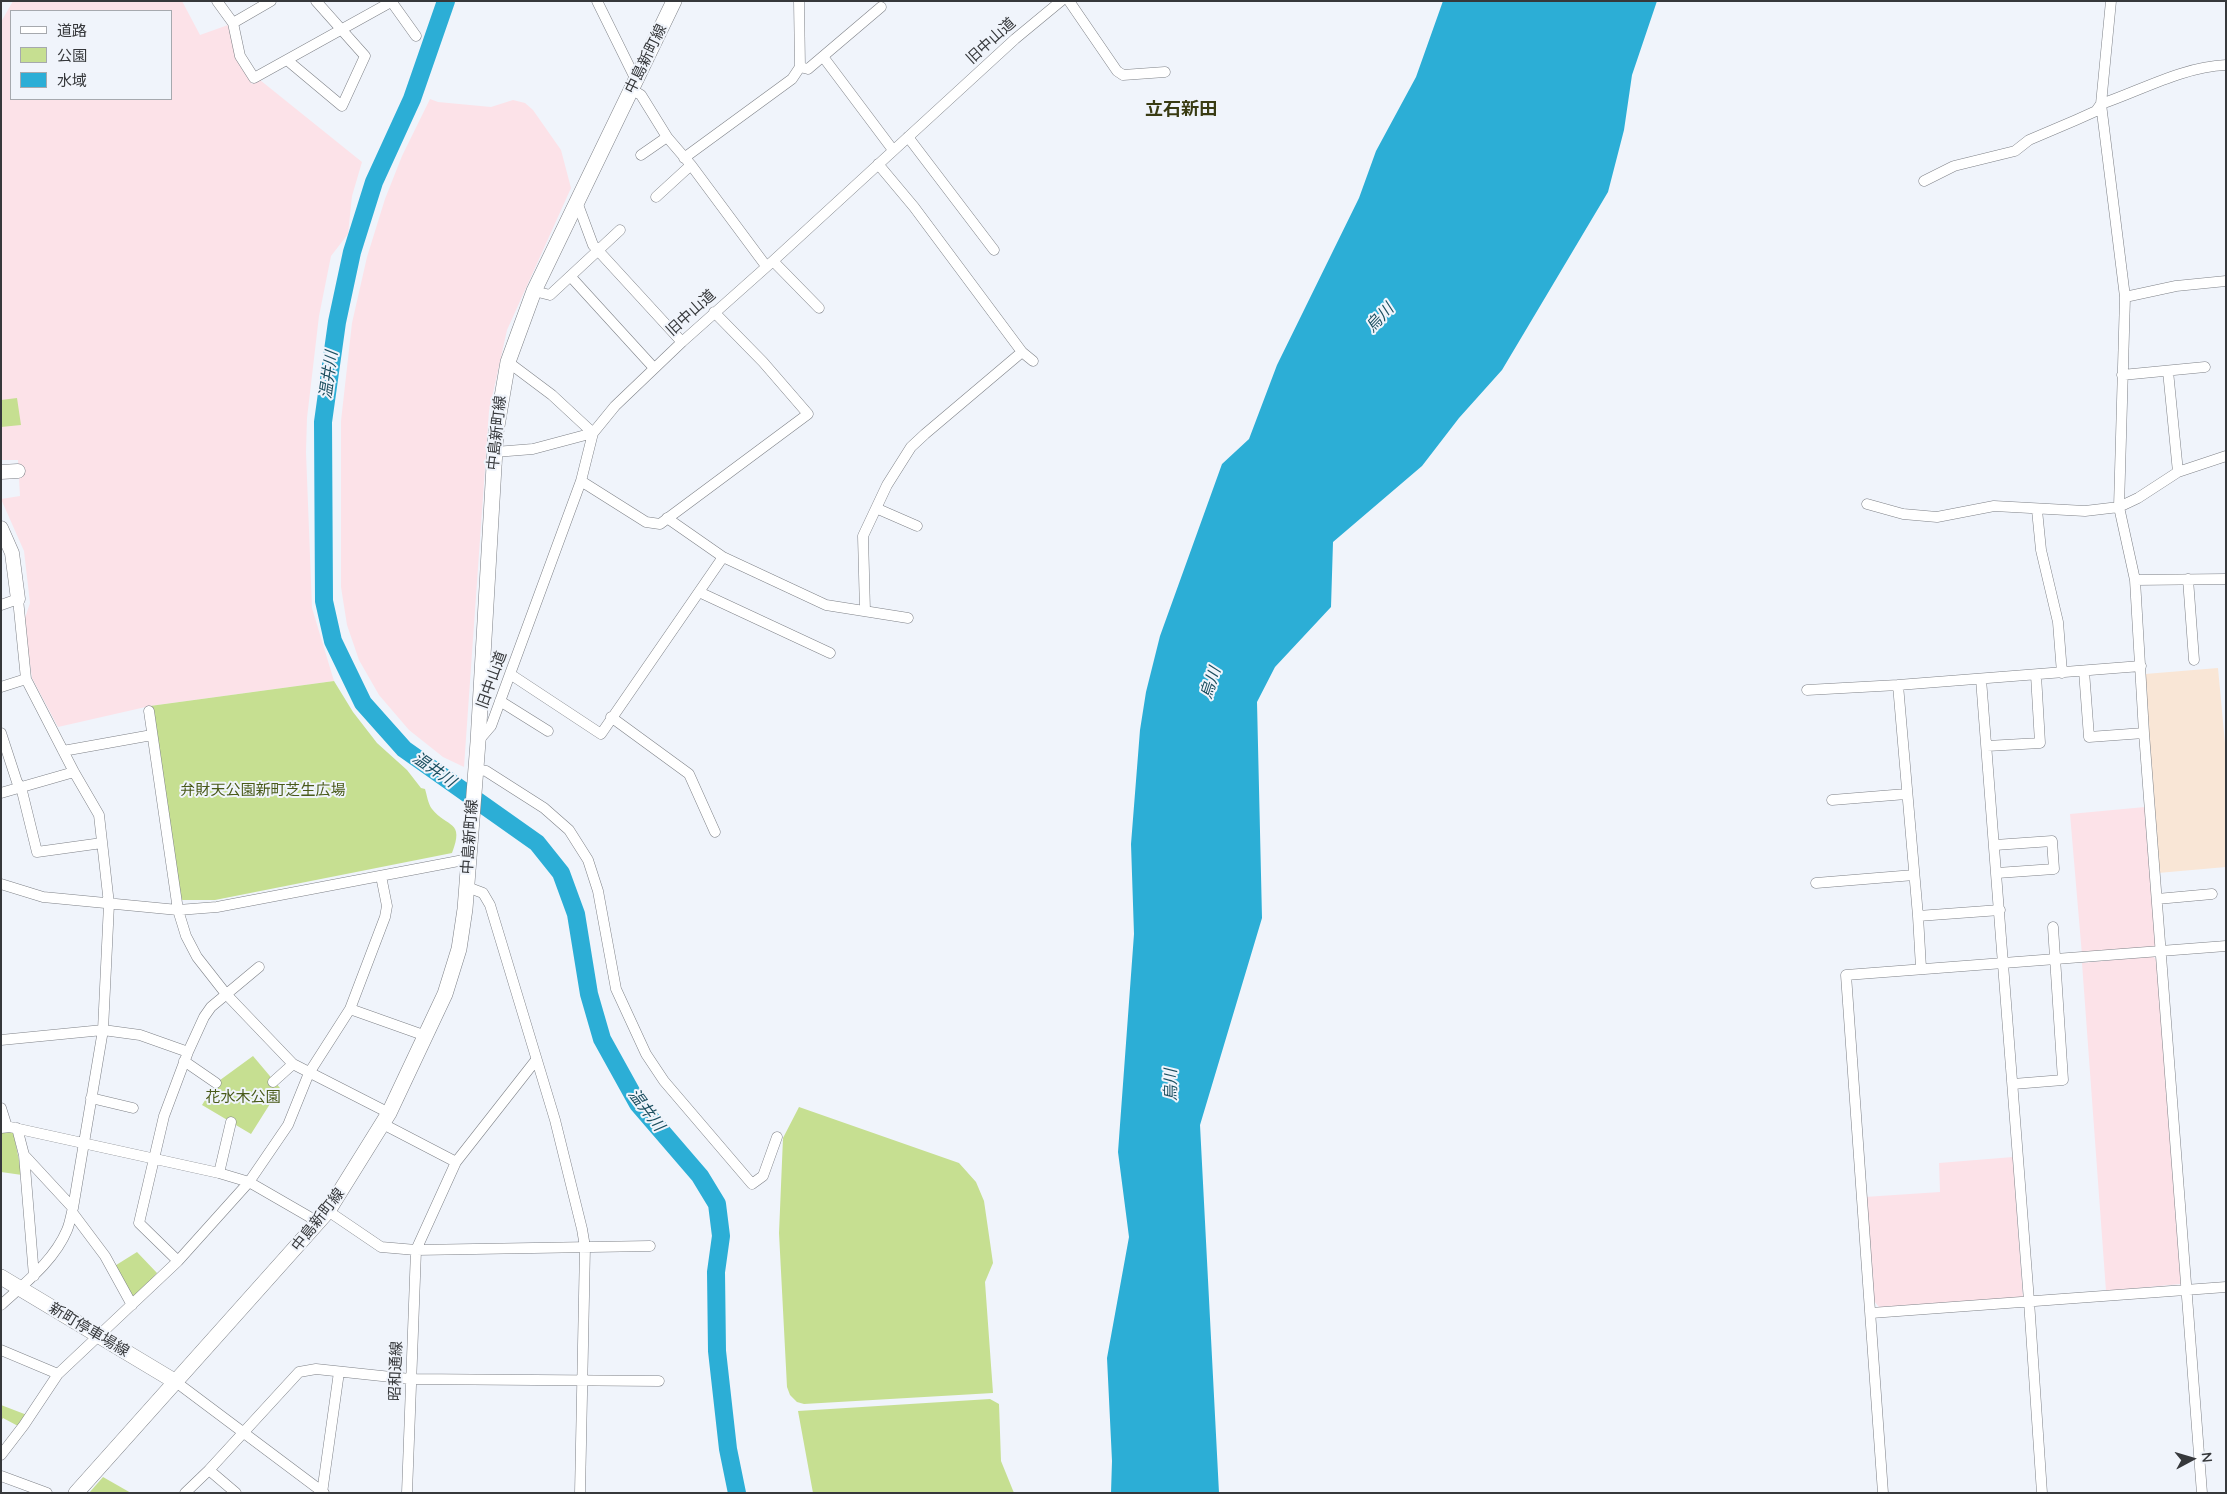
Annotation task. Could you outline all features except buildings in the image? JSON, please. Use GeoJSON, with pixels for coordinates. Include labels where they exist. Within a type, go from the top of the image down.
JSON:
{"type":"FeatureCollection","features":[{"type":"Feature","properties":{"kind":"main road","name":"中島新町線"},"geometry":{"type":"LineString","coordinates":[[76,1493],[324,1217],[386,1119],[426,1036],[455,965],[459,949],[467,887],[474,773],[478,742],[495,452],[499,412],[508,362],[534,291],[674,1]]}},
{"type":"Feature","properties":{"kind":"main road","name":"新町停車場線"},"geometry":{"type":"LineString","coordinates":[[1,1277],[176,1382]]}},
{"type":"Feature","properties":{"kind":"street"},"geometry":{"type":"LineString","coordinates":[[217,1],[233,23],[240,56],[254,78],[391,1],[416,36]]}},
{"type":"Feature","properties":{"kind":"street"},"geometry":{"type":"LineString","coordinates":[[233,23],[271,1]]}},
{"type":"Feature","properties":{"kind":"street"},"geometry":{"type":"LineString","coordinates":[[287,60],[342,106],[365,56],[316,1]]}},
{"type":"Feature","properties":{"kind":"street"},"geometry":{"type":"LineString","coordinates":[[597,1],[634,85],[667,137],[770,263],[819,308]]}},
{"type":"Feature","properties":{"kind":"street"},"geometry":{"type":"LineString","coordinates":[[656,197],[687,162],[792,79],[800,67],[799,1]]}},
{"type":"Feature","properties":{"kind":"street","name":"旧中山道"},"geometry":{"type":"LineString","coordinates":[[478,742],[491,726],[581,481],[593,434],[615,406],[714,312],[1015,39],[1061,1]]}},
{"type":"Feature","properties":{"kind":"street"},"geometry":{"type":"LineString","coordinates":[[1069,1],[1118,71],[1124,75],[1165,72]]}},
{"type":"Feature","properties":{"kind":"street"},"geometry":{"type":"LineString","coordinates":[[2111,1],[2101,104],[2125,297],[2119,507],[2135,580],[2144,733],[2202,1493]]}},
{"type":"Feature","properties":{"kind":"street"},"geometry":{"type":"LineString","coordinates":[[800,67],[808,70],[882,7]]}},
{"type":"Feature","properties":{"kind":"street"},"geometry":{"type":"LineString","coordinates":[[824,58],[893,150]]}},
{"type":"Feature","properties":{"kind":"street"},"geometry":{"type":"LineString","coordinates":[[1924,180],[1954,166],[2016,151],[2029,140],[2096,111],[2101,104],[2169,77],[2206,67],[2226,64]]}},
{"type":"Feature","properties":{"kind":"street"},"geometry":{"type":"LineString","coordinates":[[641,155],[667,137]]}},
{"type":"Feature","properties":{"kind":"street"},"geometry":{"type":"LineString","coordinates":[[908,137],[994,250]]}},
{"type":"Feature","properties":{"kind":"street"},"geometry":{"type":"LineString","coordinates":[[878,164],[914,207],[1022,352],[1033,361]]}},
{"type":"Feature","properties":{"kind":"street"},"geometry":{"type":"LineString","coordinates":[[577,202],[592,245],[682,342]]}},
{"type":"Feature","properties":{"kind":"street"},"geometry":{"type":"LineString","coordinates":[[534,291],[550,295],[620,230]]}},
{"type":"Feature","properties":{"kind":"street"},"geometry":{"type":"LineString","coordinates":[[570,278],[654,368]]}},
{"type":"Feature","properties":{"kind":"street"},"geometry":{"type":"LineString","coordinates":[[2125,297],[2176,286],[2226,281]]}},
{"type":"Feature","properties":{"kind":"street"},"geometry":{"type":"LineString","coordinates":[[581,481],[646,522],[660,524],[808,414],[763,362],[714,312]]}},
{"type":"Feature","properties":{"kind":"street"},"geometry":{"type":"LineString","coordinates":[[865,611],[863,536],[878,508],[887,485],[912,447],[1022,352]]}},
{"type":"Feature","properties":{"kind":"street"},"geometry":{"type":"LineString","coordinates":[[508,362],[552,395],[593,434]]}},
{"type":"Feature","properties":{"kind":"street"},"geometry":{"type":"LineString","coordinates":[[2122,375],[2205,367]]}},
{"type":"Feature","properties":{"kind":"street"},"geometry":{"type":"LineString","coordinates":[[2168,371],[2178,472]]}},
{"type":"Feature","properties":{"kind":"street"},"geometry":{"type":"LineString","coordinates":[[495,452],[533,449],[593,434]]}},
{"type":"Feature","properties":{"kind":"street"},"geometry":{"type":"LineString","coordinates":[[1867,504],[1903,514],[1937,517],[1994,506],[2037,510],[2085,511],[2119,507],[2138,498],[2178,472],[2207,460],[2226,456]]}},
{"type":"Feature","properties":{"kind":"street"},"geometry":{"type":"LineString","coordinates":[[1,472],[18,472]]}},
{"type":"Feature","properties":{"kind":"street"},"geometry":{"type":"LineString","coordinates":[[878,508],[917,526]]}},
{"type":"Feature","properties":{"kind":"street"},"geometry":{"type":"LineString","coordinates":[[2037,510],[2041,550],[2058,622],[2062,673]]}},
{"type":"Feature","properties":{"kind":"street"},"geometry":{"type":"LineString","coordinates":[[667,518],[723,557],[826,605],[908,618]]}},
{"type":"Feature","properties":{"kind":"street"},"geometry":{"type":"LineString","coordinates":[[1,528],[12,554],[26,679],[74,772],[99,815],[109,904],[103,1030],[73,1210],[67,1231],[34,1276],[1,1306]]}},
{"type":"Feature","properties":{"kind":"street"},"geometry":{"type":"LineString","coordinates":[[510,674],[601,734],[723,557]]}},
{"type":"Feature","properties":{"kind":"street"},"geometry":{"type":"LineString","coordinates":[[2188,579],[2194,660]]}},
{"type":"Feature","properties":{"kind":"street"},"geometry":{"type":"LineString","coordinates":[[2135,580],[2226,579]]}},
{"type":"Feature","properties":{"kind":"street"},"geometry":{"type":"LineString","coordinates":[[699,592],[830,653]]}},
{"type":"Feature","properties":{"kind":"street"},"geometry":{"type":"LineString","coordinates":[[1,605],[18,599]]}},
{"type":"Feature","properties":{"kind":"street"},"geometry":{"type":"LineString","coordinates":[[1807,690],[1898,685],[2141,666]]}},
{"type":"Feature","properties":{"kind":"street"},"geometry":{"type":"LineString","coordinates":[[2084,671],[2089,737],[2144,733]]}},
{"type":"Feature","properties":{"kind":"street"},"geometry":{"type":"LineString","coordinates":[[1986,746],[2040,743],[2036,675]]}},
{"type":"Feature","properties":{"kind":"street"},"geometry":{"type":"LineString","coordinates":[[1,687],[26,679]]}},
{"type":"Feature","properties":{"kind":"street"},"geometry":{"type":"LineString","coordinates":[[1981,679],[2000,910],[2042,1493]]}},
{"type":"Feature","properties":{"kind":"street"},"geometry":{"type":"LineString","coordinates":[[1898,685],[1921,968]]}},
{"type":"Feature","properties":{"kind":"street"},"geometry":{"type":"LineString","coordinates":[[500,701],[548,731]]}},
{"type":"Feature","properties":{"kind":"street"},"geometry":{"type":"LineString","coordinates":[[149,712],[178,910],[186,936],[197,957],[226,994],[293,1064],[456,1162]]}},
{"type":"Feature","properties":{"kind":"street"},"geometry":{"type":"LineString","coordinates":[[611,717],[689,774],[715,832]]}},
{"type":"Feature","properties":{"kind":"street"},"geometry":{"type":"LineString","coordinates":[[1,733],[17,782],[21,787],[37,852],[102,843]]}},
{"type":"Feature","properties":{"kind":"street"},"geometry":{"type":"LineString","coordinates":[[63,751],[152,735]]}},
{"type":"Feature","properties":{"kind":"street"},"geometry":{"type":"LineString","coordinates":[[1,793],[74,772]]}},
{"type":"Feature","properties":{"kind":"street"},"geometry":{"type":"LineString","coordinates":[[474,773],[486,772],[544,808],[568,830],[588,860],[598,891],[616,989],[646,1054],[664,1081],[752,1184],[762,1176],[777,1137]]}},
{"type":"Feature","properties":{"kind":"street"},"geometry":{"type":"LineString","coordinates":[[1832,800],[1906,794]]}},
{"type":"Feature","properties":{"kind":"street"},"geometry":{"type":"LineString","coordinates":[[1994,845],[2052,841],[2054,869],[1997,872]]}},
{"type":"Feature","properties":{"kind":"street"},"geometry":{"type":"LineString","coordinates":[[1,884],[43,897],[178,910],[217,907],[469,858]]}},
{"type":"Feature","properties":{"kind":"street"},"geometry":{"type":"LineString","coordinates":[[1816,883],[1914,875]]}},
{"type":"Feature","properties":{"kind":"street"},"geometry":{"type":"LineString","coordinates":[[1,1455],[24,1425],[58,1374],[178,1261],[248,1182],[288,1125],[309,1073],[350,1009],[385,917],[387,906],[382,876]]}},
{"type":"Feature","properties":{"kind":"street"},"geometry":{"type":"LineString","coordinates":[[467,887],[483,893],[490,905],[555,1120],[585,1247],[580,1493]]}},
{"type":"Feature","properties":{"kind":"street"},"geometry":{"type":"LineString","coordinates":[[2157,899],[2212,894]]}},
{"type":"Feature","properties":{"kind":"street"},"geometry":{"type":"LineString","coordinates":[[1918,916],[2000,910]]}},
{"type":"Feature","properties":{"kind":"street"},"geometry":{"type":"LineString","coordinates":[[2013,1084],[2063,1080],[2053,927]]}},
{"type":"Feature","properties":{"kind":"street"},"geometry":{"type":"LineString","coordinates":[[1883,1493],[1846,975],[2226,946]]}},
{"type":"Feature","properties":{"kind":"street"},"geometry":{"type":"LineString","coordinates":[[178,1261],[139,1223],[164,1116],[186,1056],[204,1017],[226,994],[259,967]]}},
{"type":"Feature","properties":{"kind":"street"},"geometry":{"type":"LineString","coordinates":[[350,1009],[426,1036]]}},
{"type":"Feature","properties":{"kind":"street"},"geometry":{"type":"LineString","coordinates":[[1,1040],[103,1030],[140,1036],[186,1056],[216,1084]]}},
{"type":"Feature","properties":{"kind":"street"},"geometry":{"type":"LineString","coordinates":[[416,1250],[456,1162],[536,1060]]}},
{"type":"Feature","properties":{"kind":"street"},"geometry":{"type":"LineString","coordinates":[[273,1082],[293,1064]]}},
{"type":"Feature","properties":{"kind":"street"},"geometry":{"type":"LineString","coordinates":[[91,1098],[133,1108]]}},
{"type":"Feature","properties":{"kind":"street"},"geometry":{"type":"LineString","coordinates":[[1,1108],[9,1128],[24,1155],[73,1210],[105,1256],[132,1305]]}},
{"type":"Feature","properties":{"kind":"street"},"geometry":{"type":"LineString","coordinates":[[219,1173],[231,1122]]}},
{"type":"Feature","properties":{"kind":"street"},"geometry":{"type":"LineString","coordinates":[[9,1128],[219,1173],[248,1182],[324,1217],[381,1247],[416,1250],[650,1246]]}},
{"type":"Feature","properties":{"kind":"street"},"geometry":{"type":"LineString","coordinates":[[24,1155],[34,1276]]}},
{"type":"Feature","properties":{"kind":"street","name":"昭和通線"},"geometry":{"type":"LineString","coordinates":[[407,1493],[416,1250]]}},
{"type":"Feature","properties":{"kind":"street"},"geometry":{"type":"LineString","coordinates":[[1871,1313],[2226,1287]]}},
{"type":"Feature","properties":{"kind":"street"},"geometry":{"type":"LineString","coordinates":[[1,1350],[58,1374]]}},
{"type":"Feature","properties":{"kind":"street"},"geometry":{"type":"LineString","coordinates":[[188,1490],[209,1470],[299,1372],[316,1369],[410,1379],[659,1381]]}},
{"type":"Feature","properties":{"kind":"street"},"geometry":{"type":"LineString","coordinates":[[176,1382],[323,1492],[339,1372]]}},
{"type":"Feature","properties":{"kind":"street"},"geometry":{"type":"LineString","coordinates":[[209,1470],[236,1493]]}},
{"type":"Feature","properties":{"kind":"street"},"geometry":{"type":"LineString","coordinates":[[1,1476],[47,1493]]}},
{"type":"Feature","properties":{"kind":"street"},"geometry":{"type":"LineString","coordinates":[[188,1490],[200,1493]]}},
{"type":"Feature","properties":{"kind":"shaded area"},"geometry":{"type":"Polygon","coordinates":[[[13,1],[182,1],[200,35],[228,25],[239,64],[252,84],[260,80],[362,162],[352,196],[348,234],[331,256],[319,316],[307,418],[306,452],[312,608],[334,681],[150,706],[58,727],[32,678],[24,621],[30,603],[24,551],[1,499],[20,496],[18,460],[1,460],[1,22],[13,1]]]}},
{"type":"Feature","properties":{"kind":"shaded area"},"geometry":{"type":"Polygon","coordinates":[[[430,99],[438,102],[491,107],[513,100],[525,103],[533,110],[561,150],[571,188],[507,330],[489,411],[464,767],[443,757],[409,730],[379,695],[359,660],[347,625],[341,587],[341,421],[352,323],[367,257],[385,199],[402,156],[430,99]]]}},
{"type":"Feature","properties":{"kind":"shaded area"},"geometry":{"type":"Polygon","coordinates":[[[2218,668],[2226,754],[2226,867],[2158,873],[2145,674],[2218,668]]]}},
{"type":"Feature","properties":{"kind":"shaded area"},"geometry":{"type":"Polygon","coordinates":[[[2145,807],[2157,949],[2082,955],[2070,814],[2145,807]]]}},
{"type":"Feature","properties":{"kind":"shaded area"},"geometry":{"type":"Polygon","coordinates":[[[2153,956],[2157,961],[2181,1284],[2106,1291],[2082,963],[2153,956]]]}},
{"type":"Feature","properties":{"kind":"shaded area"},"geometry":{"type":"Polygon","coordinates":[[[2013,1157],[2023,1298],[1879,1307],[1874,1301],[1865,1197],[1940,1192],[1939,1163],[2013,1157]]]}},
{"type":"Feature","properties":{"kind":"green space"},"geometry":{"type":"Polygon","coordinates":[[[17,398],[21,425],[1,427],[1,400],[17,398]]]}},
{"type":"Feature","properties":{"kind":"green space","name":"弁財天公園新町芝生広場"},"geometry":{"type":"Polygon","coordinates":[[[334,681],[353,712],[377,743],[407,770],[421,788],[425,789],[432,809],[455,830],[456,835],[452,853],[215,900],[179,900],[150,706],[334,681]]]}},
{"type":"Feature","properties":{"kind":"green space","name":"花水木公園"},"geometry":{"type":"Polygon","coordinates":[[[253,1056],[280,1088],[251,1134],[202,1105],[216,1083],[253,1056]]]}},
{"type":"Feature","properties":{"kind":"green space"},"geometry":{"type":"Polygon","coordinates":[[[799,1107],[959,1163],[976,1182],[984,1201],[993,1263],[985,1282],[993,1393],[804,1404],[797,1402],[790,1395],[787,1387],[779,1233],[783,1138],[799,1107]]]}},
{"type":"Feature","properties":{"kind":"green space"},"geometry":{"type":"Polygon","coordinates":[[[13,1131],[22,1175],[1,1172],[1,1132],[13,1131]]]}},
{"type":"Feature","properties":{"kind":"green space"},"geometry":{"type":"Polygon","coordinates":[[[137,1252],[157,1273],[135,1297],[130,1297],[113,1267],[137,1252]]]}},
{"type":"Feature","properties":{"kind":"green space"},"geometry":{"type":"Polygon","coordinates":[[[990,1399],[999,1404],[1001,1461],[1014,1493],[813,1493],[798,1411],[990,1399]]]}},
{"type":"Feature","properties":{"kind":"green space"},"geometry":{"type":"Polygon","coordinates":[[[1,1405],[27,1415],[18,1426],[3,1418],[1,1421],[1,1405]]]}},
{"type":"Feature","properties":{"kind":"green space"},"geometry":{"type":"Polygon","coordinates":[[[103,1477],[131,1493],[89,1493],[103,1477]]]}},
{"type":"Feature","properties":{"kind":"water","name":"烏川"},"geometry":{"type":"Polygon","coordinates":[[[1443,1],[1657,1],[1632,75],[1624,130],[1608,192],[1502,370],[1459,418],[1422,466],[1333,542],[1331,607],[1275,667],[1257,702],[1262,918],[1200,1125],[1219,1493],[1111,1493],[1112,1461],[1107,1358],[1129,1237],[1118,1152],[1134,934],[1131,844],[1140,730],[1146,692],[1160,636],[1222,464],[1249,439],[1277,365],[1359,198],[1376,151],[1416,77],[1443,1]]]}},
{"type":"Feature","properties":{"kind":"waterway","name":"温井川"},"geometry":{"type":"LineString","coordinates":[[446,1],[412,99],[374,182],[352,252],[337,322],[323,422],[324,601],[333,641],[363,703],[404,749],[537,843],[561,873],[576,914],[589,994],[602,1039],[638,1104],[700,1176],[717,1204],[721,1236],[716,1272],[717,1351],[728,1449],[737,1493]]}},
{"type":"Feature","properties":{"kind":"district","name":"立石新田"},"geometry":{"type":"Point","coordinates":[1181,110]}}]}
